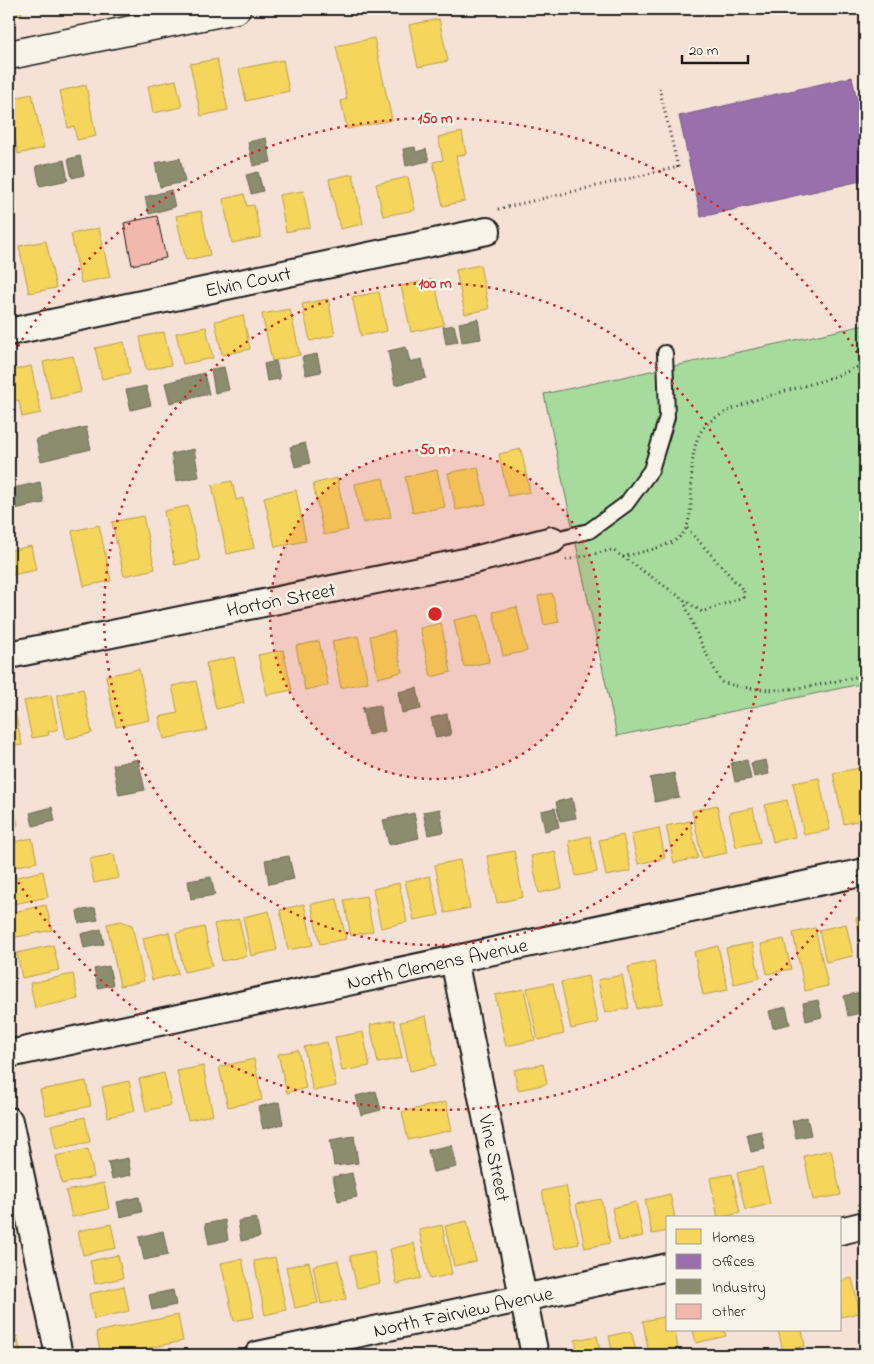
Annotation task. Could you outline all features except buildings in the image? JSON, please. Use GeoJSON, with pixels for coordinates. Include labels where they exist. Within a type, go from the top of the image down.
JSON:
{"type":"FeatureCollection","features":[{"type":"Feature","properties":{"kind":"street"},"geometry":{"type":"LineString","coordinates":[[9,55],[236,9]]}},
{"type":"Feature","properties":{"kind":"street","name":"Elvin Court"},"geometry":{"type":"LineString","coordinates":[[9,332],[489,221]]}},
{"type":"Feature","properties":{"kind":"street","name":"Horton Street"},"geometry":{"type":"LineString","coordinates":[[9,655],[474,560],[552,540]]}},
{"type":"Feature","properties":{"kind":"street","name":"North Clemens Avenue"},"geometry":{"type":"LineString","coordinates":[[9,1054],[865,872]]}},
{"type":"Feature","properties":{"kind":"street","name":"Vine Street"},"geometry":{"type":"LineString","coordinates":[[454,960],[536,1355]]}},
{"type":"Feature","properties":{"kind":"street"},"geometry":{"type":"LineString","coordinates":[[9,1121],[59,1355]]}},
{"type":"Feature","properties":{"kind":"street"},"geometry":{"type":"LineString","coordinates":[[842,1231],[865,1225]]}},
{"type":"Feature","properties":{"kind":"street","name":"North Fairview Avenue"},"geometry":{"type":"LineString","coordinates":[[258,1355],[666,1267]]}},
{"type":"Feature","properties":{"kind":"lane"},"geometry":{"type":"LineString","coordinates":[[552,540],[589,531],[626,504],[651,470],[668,417],[664,353]]}},
{"type":"Feature","properties":{"kind":"path"},"geometry":{"type":"LineString","coordinates":[[489,221],[678,167],[659,87]]}},
{"type":"Feature","properties":{"kind":"path"},"geometry":{"type":"LineString","coordinates":[[622,557],[678,539],[686,527],[691,507],[690,480],[694,454],[699,434],[712,421],[776,394],[814,385],[865,363]]}},
{"type":"Feature","properties":{"kind":"path"},"geometry":{"type":"LineString","coordinates":[[552,540],[557,563],[612,550],[702,612],[743,597],[744,591],[686,527]]}},
{"type":"Feature","properties":{"kind":"path"},"geometry":{"type":"LineString","coordinates":[[682,599],[699,639],[721,682],[741,688],[790,690],[865,675]]}},
{"type":"Feature","properties":{"kind":"green space"},"geometry":{"type":"Polygon","coordinates":[[[865,325],[865,683],[617,736],[544,394],[865,325]]]}}]}
